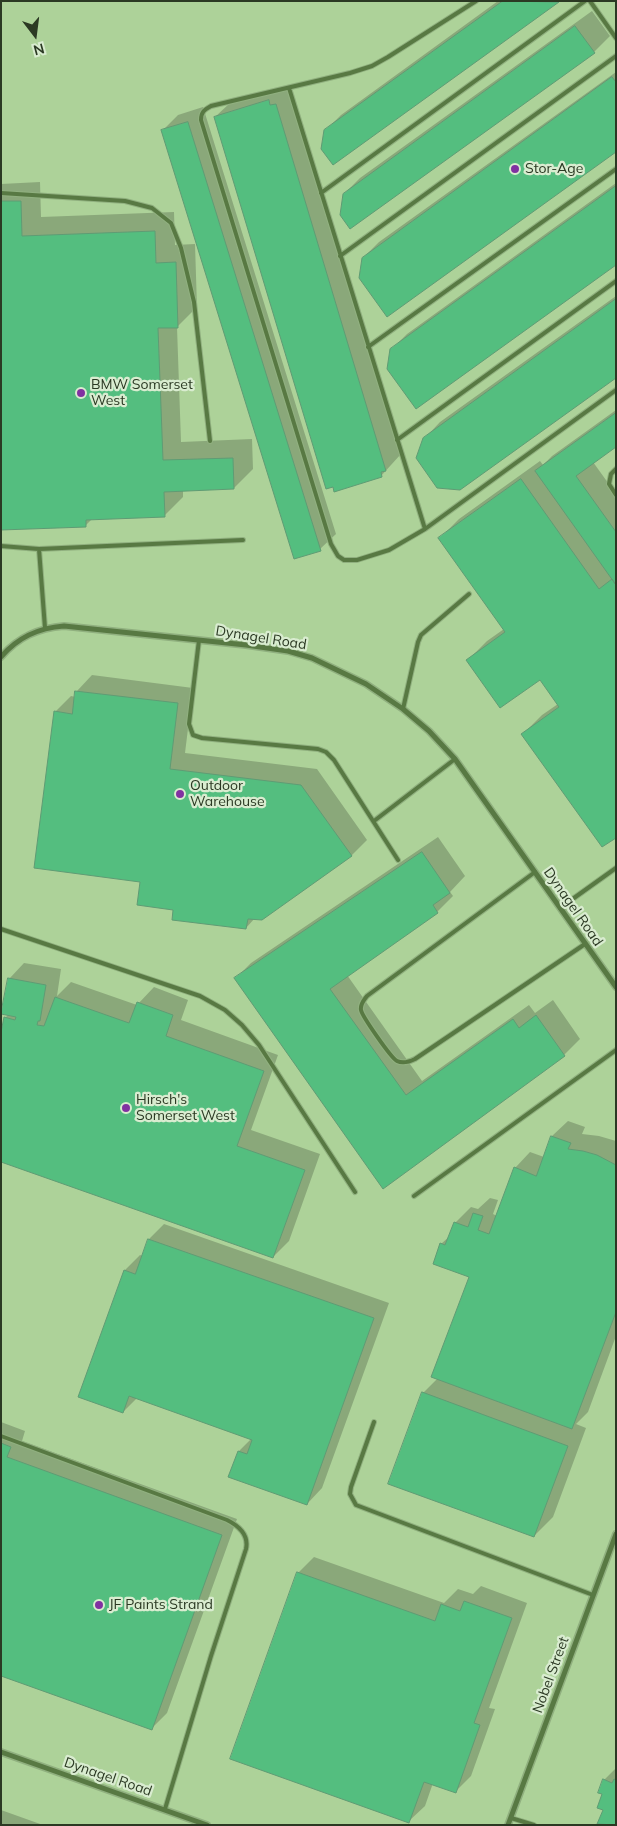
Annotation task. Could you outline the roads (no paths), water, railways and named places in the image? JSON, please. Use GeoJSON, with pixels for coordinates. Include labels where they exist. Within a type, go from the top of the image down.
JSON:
{"type":"FeatureCollection","features":[{"type":"Feature","properties":{"kind":"street","name":"Dynagel Road"},"geometry":{"type":"LineString","coordinates":[[1,657],[14,644],[31,632],[64,626],[271,649],[312,658],[366,684],[403,709],[429,731],[455,759],[616,987]]}},
{"type":"Feature","properties":{"kind":"street","name":"Nobel Street"},"geometry":{"type":"LineString","coordinates":[[508,1825],[616,1534]]}},
{"type":"Feature","properties":{"kind":"street","name":"Dynagel Road"},"geometry":{"type":"LineString","coordinates":[[1,1752],[206,1825]]}},
{"type":"Feature","properties":{"kind":"lane"},"geometry":{"type":"LineString","coordinates":[[476,1],[372,66],[211,106],[201,114],[209,148],[331,544],[338,556],[344,560],[357,560],[389,550],[425,529],[616,390]]}},
{"type":"Feature","properties":{"kind":"lane"},"geometry":{"type":"LineString","coordinates":[[321,193],[585,1]]}},
{"type":"Feature","properties":{"kind":"lane"},"geometry":{"type":"LineString","coordinates":[[590,1],[616,38]]}},
{"type":"Feature","properties":{"kind":"lane"},"geometry":{"type":"LineString","coordinates":[[340,256],[616,56]]}},
{"type":"Feature","properties":{"kind":"lane"},"geometry":{"type":"LineString","coordinates":[[289,88],[425,529]]}},
{"type":"Feature","properties":{"kind":"lane"},"geometry":{"type":"LineString","coordinates":[[368,347],[616,169]]}},
{"type":"Feature","properties":{"kind":"lane"},"geometry":{"type":"LineString","coordinates":[[1,193],[125,201],[152,208],[171,223],[181,248],[194,302],[210,441]]}},
{"type":"Feature","properties":{"kind":"lane"},"geometry":{"type":"LineString","coordinates":[[397,440],[616,282]]}},
{"type":"Feature","properties":{"kind":"lane"},"geometry":{"type":"LineString","coordinates":[[616,469],[611,474],[609,484],[616,495]]}},
{"type":"Feature","properties":{"kind":"lane"},"geometry":{"type":"LineString","coordinates":[[1,546],[39,549],[243,540]]}},
{"type":"Feature","properties":{"kind":"lane"},"geometry":{"type":"LineString","coordinates":[[39,549],[45,628]]}},
{"type":"Feature","properties":{"kind":"lane"},"geometry":{"type":"LineString","coordinates":[[403,709],[421,634],[469,594]]}},
{"type":"Feature","properties":{"kind":"lane"},"geometry":{"type":"LineString","coordinates":[[199,640],[189,724],[193,735],[202,738],[305,747],[326,752],[334,760],[398,860]]}},
{"type":"Feature","properties":{"kind":"lane"},"geometry":{"type":"LineString","coordinates":[[374,821],[455,759]]}},
{"type":"Feature","properties":{"kind":"lane"},"geometry":{"type":"LineString","coordinates":[[560,908],[616,868]]}},
{"type":"Feature","properties":{"kind":"lane"},"geometry":{"type":"LineString","coordinates":[[535,872],[362,1001],[362,1011],[390,1054],[398,1062],[403,1063],[416,1060],[585,944]]}},
{"type":"Feature","properties":{"kind":"lane"},"geometry":{"type":"LineString","coordinates":[[1,930],[200,996],[225,1010],[242,1024],[260,1045],[355,1192]]}},
{"type":"Feature","properties":{"kind":"lane"},"geometry":{"type":"LineString","coordinates":[[414,1196],[616,1050]]}},
{"type":"Feature","properties":{"kind":"lane"},"geometry":{"type":"LineString","coordinates":[[374,1422],[350,1494],[356,1505],[593,1595]]}},
{"type":"Feature","properties":{"kind":"lane"},"geometry":{"type":"LineString","coordinates":[[1,1436],[227,1520],[235,1524],[244,1534],[248,1543],[211,1656],[165,1810]]}},
{"type":"Feature","properties":{"kind":"lane"},"geometry":{"type":"LineString","coordinates":[[511,1818],[534,1825]]}},
{"type":"Feature","properties":{"kind":"place","name":"Stor-Age"},"geometry":{"type":"Point","coordinates":[515,169]}},
{"type":"Feature","properties":{"kind":"place","name":"BMW Somerset West"},"geometry":{"type":"Point","coordinates":[81,393]}},
{"type":"Feature","properties":{"kind":"place","name":"Outdoor Warehouse"},"geometry":{"type":"Point","coordinates":[180,794]}},
{"type":"Feature","properties":{"kind":"place","name":"Hirsch's Somerset West"},"geometry":{"type":"Point","coordinates":[126,1108]}},
{"type":"Feature","properties":{"kind":"place","name":"JF Paints Strand"},"geometry":{"type":"Point","coordinates":[99,1605]}}]}
